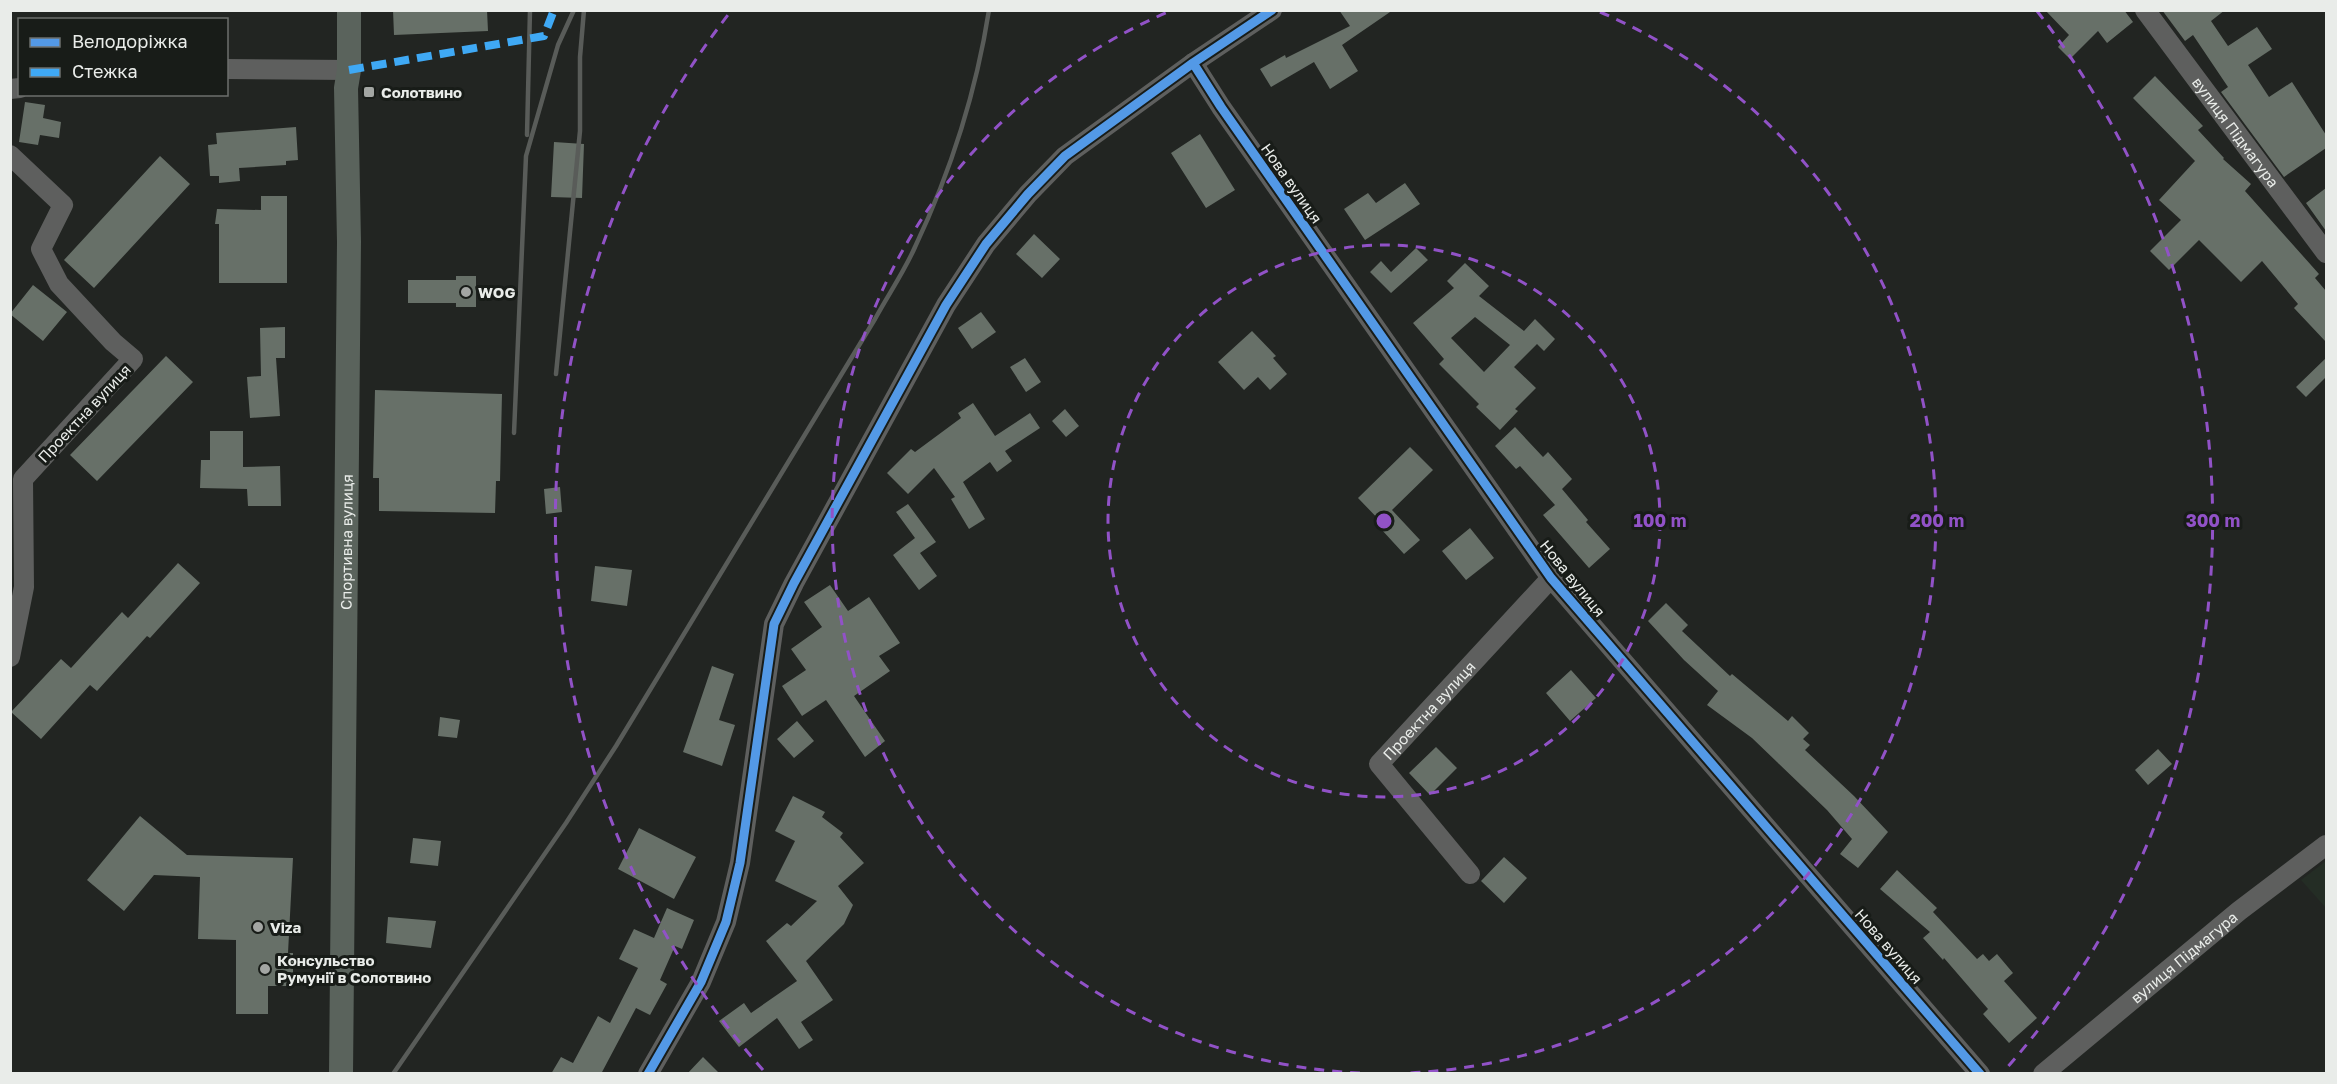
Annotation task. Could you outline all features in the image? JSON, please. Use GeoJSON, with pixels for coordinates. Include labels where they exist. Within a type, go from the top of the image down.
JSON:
{"type":"FeatureCollection","features":[{"type":"Feature","properties":{"kind":"main road","name":"Спортивна вулиця"},"geometry":{"type":"LineString","coordinates":[[341,1074],[349,242],[346,88],[349,70],[349,10]]}},
{"type":"Feature","properties":{"kind":"street"},"geometry":{"type":"LineString","coordinates":[[648,1074],[701,982],[726,922],[740,863],[774,624],[946,304],[986,244],[1028,194],[1065,156],[1193,63],[1272,10]]}},
{"type":"Feature","properties":{"kind":"street","name":"вулиця Підмагура"},"geometry":{"type":"LineString","coordinates":[[2145,10],[2326,253]]}},
{"type":"Feature","properties":{"kind":"street","name":"Нова вулиця"},"geometry":{"type":"LineString","coordinates":[[1193,63],[1221,107],[1551,578],[1980,1074]]}},
{"type":"Feature","properties":{"kind":"street"},"geometry":{"type":"LineString","coordinates":[[228,69],[349,70]]}},
{"type":"Feature","properties":{"kind":"street","name":"Проектна вулиця"},"geometry":{"type":"LineString","coordinates":[[10,154],[63,205],[41,249],[59,284],[113,342],[134,359],[23,479],[24,587],[10,657]]}},
{"type":"Feature","properties":{"kind":"street","name":"Проектна вулиця"},"geometry":{"type":"LineString","coordinates":[[1470,874],[1379,764],[1551,578]]}},
{"type":"Feature","properties":{"kind":"street","name":"вулиця Підмагура"},"geometry":{"type":"LineString","coordinates":[[2043,1074],[2239,911],[2326,845]]}},
{"type":"Feature","properties":{"kind":"shaded area"},"geometry":{"type":"Polygon","coordinates":[[[2326,861],[2326,908],[2301,880],[2326,861]]]}},
{"type":"Feature","properties":{"kind":"building"},"geometry":{"type":"Polygon","coordinates":[[[393,10],[487,10],[488,31],[394,35],[393,10]]]}},
{"type":"Feature","properties":{"kind":"building"},"geometry":{"type":"Polygon","coordinates":[[[1339,10],[1393,10],[1342,45],[1358,71],[1330,89],[1314,62],[1271,87],[1260,69],[1285,55],[1286,58],[1350,26],[1339,10]]]}},
{"type":"Feature","properties":{"kind":"building"},"geometry":{"type":"Polygon","coordinates":[[[2045,10],[2124,10],[2133,22],[2107,43],[2098,31],[2070,59],[2058,47],[2069,35],[2045,10]]]}},
{"type":"Feature","properties":{"kind":"building"},"geometry":{"type":"Polygon","coordinates":[[[2162,10],[2225,10],[2211,21],[2228,46],[2257,27],[2272,49],[2248,65],[2269,97],[2292,82],[2326,135],[2326,148],[2284,177],[2221,92],[2228,87],[2193,35],[2185,41],[2162,10]]]}},
{"type":"Feature","properties":{"kind":"building"},"geometry":{"type":"Polygon","coordinates":[[[2155,76],[2203,126],[2198,130],[2223,159],[2251,184],[2245,191],[2319,274],[2315,278],[2326,291],[2326,342],[2294,308],[2298,304],[2262,261],[2241,282],[2199,240],[2169,270],[2150,251],[2181,220],[2159,200],[2195,161],[2133,98],[2155,76]]]}},
{"type":"Feature","properties":{"kind":"building"},"geometry":{"type":"Polygon","coordinates":[[[25,102],[45,105],[43,118],[61,122],[59,138],[40,135],[38,145],[19,142],[25,102]]]}},
{"type":"Feature","properties":{"kind":"building"},"geometry":{"type":"Polygon","coordinates":[[[296,127],[298,160],[286,161],[286,165],[239,168],[240,181],[219,183],[219,176],[210,176],[208,145],[217,144],[216,133],[296,127]]]}},
{"type":"Feature","properties":{"kind":"building"},"geometry":{"type":"Polygon","coordinates":[[[1200,134],[1235,190],[1206,208],[1171,153],[1200,134]]]}},
{"type":"Feature","properties":{"kind":"building"},"geometry":{"type":"Polygon","coordinates":[[[554,142],[584,144],[582,198],[551,197],[554,142]]]}},
{"type":"Feature","properties":{"kind":"building"},"geometry":{"type":"Polygon","coordinates":[[[160,156],[190,184],[94,288],[64,260],[160,156]]]}},
{"type":"Feature","properties":{"kind":"building"},"geometry":{"type":"Polygon","coordinates":[[[1405,183],[1420,204],[1365,240],[1344,209],[1368,193],[1376,203],[1405,183]]]}},
{"type":"Feature","properties":{"kind":"building"},"geometry":{"type":"Polygon","coordinates":[[[2326,188],[2326,231],[2306,203],[2326,188]]]}},
{"type":"Feature","properties":{"kind":"building"},"geometry":{"type":"Polygon","coordinates":[[[261,196],[287,196],[287,283],[219,283],[219,224],[215,224],[217,209],[261,210],[261,196]]]}},
{"type":"Feature","properties":{"kind":"building"},"geometry":{"type":"Polygon","coordinates":[[[1034,234],[1060,259],[1042,278],[1016,254],[1034,234]]]}},
{"type":"Feature","properties":{"kind":"building"},"geometry":{"type":"Polygon","coordinates":[[[1416,248],[1428,260],[1391,293],[1370,272],[1381,261],[1391,272],[1416,248]]]}},
{"type":"Feature","properties":{"kind":"building"},"geometry":{"type":"Polygon","coordinates":[[[1465,263],[1489,286],[1479,296],[1524,331],[1535,319],[1555,339],[1544,351],[1537,344],[1514,367],[1536,388],[1515,409],[1518,411],[1500,430],[1476,407],[1479,404],[1439,364],[1444,359],[1413,323],[1454,288],[1447,281],[1465,263]],[[1475,317],[1451,338],[1484,372],[1510,345],[1475,317]]]}},
{"type":"Feature","properties":{"kind":"building"},"geometry":{"type":"Polygon","coordinates":[[[456,276],[476,276],[476,307],[456,307],[456,303],[408,303],[408,280],[456,280],[456,276]]]}},
{"type":"Feature","properties":{"kind":"building"},"geometry":{"type":"Polygon","coordinates":[[[33,285],[67,312],[43,341],[10,314],[33,285]]]}},
{"type":"Feature","properties":{"kind":"building"},"geometry":{"type":"Polygon","coordinates":[[[981,312],[996,332],[972,349],[958,328],[981,312]]]}},
{"type":"Feature","properties":{"kind":"building"},"geometry":{"type":"Polygon","coordinates":[[[285,327],[285,358],[276,358],[280,416],[250,418],[247,377],[261,376],[260,328],[285,327]]]}},
{"type":"Feature","properties":{"kind":"building"},"geometry":{"type":"Polygon","coordinates":[[[1252,331],[1276,356],[1273,358],[1287,374],[1270,390],[1258,377],[1244,390],[1218,362],[1252,331]]]}},
{"type":"Feature","properties":{"kind":"building"},"geometry":{"type":"Polygon","coordinates":[[[166,356],[193,382],[97,481],[70,455],[166,356]]]}},
{"type":"Feature","properties":{"kind":"building"},"geometry":{"type":"Polygon","coordinates":[[[1025,358],[1041,382],[1026,392],[1010,367],[1025,358]]]}},
{"type":"Feature","properties":{"kind":"building"},"geometry":{"type":"Polygon","coordinates":[[[2326,358],[2326,377],[2306,397],[2296,387],[2326,358]]]}},
{"type":"Feature","properties":{"kind":"building"},"geometry":{"type":"Polygon","coordinates":[[[375,390],[502,394],[500,481],[496,481],[495,513],[379,511],[379,478],[373,478],[375,390]]]}},
{"type":"Feature","properties":{"kind":"building"},"geometry":{"type":"Polygon","coordinates":[[[973,403],[995,436],[1030,413],[1040,428],[1005,451],[1012,461],[997,472],[990,462],[963,482],[985,519],[969,529],[951,499],[955,497],[934,468],[908,494],[887,473],[911,449],[915,452],[961,418],[958,413],[973,403]]]}},
{"type":"Feature","properties":{"kind":"building"},"geometry":{"type":"Polygon","coordinates":[[[1065,409],[1079,426],[1066,437],[1052,421],[1065,409]]]}},
{"type":"Feature","properties":{"kind":"building"},"geometry":{"type":"Polygon","coordinates":[[[1515,427],[1543,457],[1548,452],[1572,479],[1562,489],[1588,520],[1586,522],[1610,549],[1589,568],[1543,515],[1555,505],[1520,466],[1516,469],[1495,446],[1515,427]]]}},
{"type":"Feature","properties":{"kind":"building"},"geometry":{"type":"Polygon","coordinates":[[[210,431],[243,431],[243,467],[280,466],[281,506],[248,506],[247,489],[200,488],[201,460],[210,460],[210,431]]]}},
{"type":"Feature","properties":{"kind":"building"},"geometry":{"type":"Polygon","coordinates":[[[1410,447],[1433,470],[1392,510],[1420,540],[1404,554],[1381,529],[1385,526],[1358,498],[1410,447]]]}},
{"type":"Feature","properties":{"kind":"building"},"geometry":{"type":"Polygon","coordinates":[[[560,487],[562,512],[546,514],[544,489],[560,487]]]}},
{"type":"Feature","properties":{"kind":"building"},"geometry":{"type":"Polygon","coordinates":[[[908,504],[936,542],[920,553],[937,576],[919,590],[893,555],[915,538],[896,512],[908,504]]]}},
{"type":"Feature","properties":{"kind":"building"},"geometry":{"type":"Polygon","coordinates":[[[1470,528],[1494,558],[1466,580],[1442,551],[1470,528]]]}},
{"type":"Feature","properties":{"kind":"building"},"geometry":{"type":"Polygon","coordinates":[[[178,563],[200,583],[97,691],[90,685],[41,739],[11,712],[61,659],[71,668],[122,612],[128,618],[178,563]]]}},
{"type":"Feature","properties":{"kind":"building"},"geometry":{"type":"Polygon","coordinates":[[[595,566],[632,570],[627,606],[591,601],[595,566]]]}},
{"type":"Feature","properties":{"kind":"building"},"geometry":{"type":"Polygon","coordinates":[[[830,585],[848,611],[869,597],[900,643],[879,656],[890,671],[854,696],[885,741],[865,757],[826,700],[802,716],[782,686],[806,670],[791,649],[822,627],[804,602],[830,585]]]}},
{"type":"Feature","properties":{"kind":"building"},"geometry":{"type":"Polygon","coordinates":[[[1666,603],[1688,625],[1682,631],[1730,676],[1732,674],[1788,721],[1792,716],[1809,733],[1803,739],[1810,745],[1805,750],[1888,832],[1858,868],[1840,854],[1852,839],[1827,810],[1752,738],[1707,705],[1718,691],[1684,660],[1648,621],[1666,603]]]}},
{"type":"Feature","properties":{"kind":"building"},"geometry":{"type":"Polygon","coordinates":[[[712,666],[734,674],[719,720],[735,725],[722,766],[683,752],[712,666]]]}},
{"type":"Feature","properties":{"kind":"building"},"geometry":{"type":"Polygon","coordinates":[[[1571,670],[1596,698],[1570,721],[1546,693],[1571,670]]]}},
{"type":"Feature","properties":{"kind":"building"},"geometry":{"type":"Polygon","coordinates":[[[440,717],[460,720],[457,738],[438,736],[440,717]]]}},
{"type":"Feature","properties":{"kind":"building"},"geometry":{"type":"Polygon","coordinates":[[[797,721],[814,741],[794,758],[777,739],[797,721]]]}},
{"type":"Feature","properties":{"kind":"building"},"geometry":{"type":"Polygon","coordinates":[[[1436,747],[1457,768],[1430,795],[1409,773],[1436,747]]]}},
{"type":"Feature","properties":{"kind":"building"},"geometry":{"type":"Polygon","coordinates":[[[2158,749],[2172,764],[2148,785],[2135,770],[2158,749]]]}},
{"type":"Feature","properties":{"kind":"building"},"geometry":{"type":"Polygon","coordinates":[[[793,796],[825,812],[822,817],[843,833],[840,837],[864,863],[838,886],[853,905],[844,924],[806,961],[833,1000],[801,1022],[813,1040],[799,1049],[777,1018],[739,1047],[719,1021],[744,1003],[751,1013],[797,981],[766,941],[787,923],[791,926],[817,901],[775,881],[795,841],[775,831],[793,796]]]}},
{"type":"Feature","properties":{"kind":"building"},"geometry":{"type":"Polygon","coordinates":[[[140,816],[187,855],[293,858],[288,953],[293,953],[293,986],[268,986],[268,1014],[236,1014],[236,940],[198,939],[200,877],[154,875],[124,911],[87,880],[140,816]]]}},
{"type":"Feature","properties":{"kind":"building"},"geometry":{"type":"Polygon","coordinates":[[[639,828],[696,857],[674,899],[618,869],[639,828]]]}},
{"type":"Feature","properties":{"kind":"building"},"geometry":{"type":"Polygon","coordinates":[[[413,838],[441,841],[438,866],[410,863],[413,838]]]}},
{"type":"Feature","properties":{"kind":"building"},"geometry":{"type":"Polygon","coordinates":[[[1504,857],[1527,878],[1504,903],[1481,881],[1504,857]]]}},
{"type":"Feature","properties":{"kind":"building"},"geometry":{"type":"Polygon","coordinates":[[[1897,870],[1937,908],[1933,912],[1977,959],[1983,954],[1989,961],[1997,954],[2013,973],[2004,981],[2037,1018],[2009,1043],[1983,1014],[1988,1009],[1944,958],[1943,960],[1923,938],[1930,932],[1880,889],[1897,870]]]}},
{"type":"Feature","properties":{"kind":"building"},"geometry":{"type":"Polygon","coordinates":[[[667,908],[694,920],[682,949],[675,946],[660,980],[667,984],[650,1015],[636,1008],[601,1074],[551,1074],[561,1057],[573,1063],[598,1016],[610,1023],[638,968],[619,959],[634,929],[654,938],[667,908]]]}},
{"type":"Feature","properties":{"kind":"building"},"geometry":{"type":"Polygon","coordinates":[[[388,917],[436,921],[431,948],[386,943],[388,917]]]}},
{"type":"Feature","properties":{"kind":"building"},"geometry":{"type":"Polygon","coordinates":[[[703,1057],[720,1074],[687,1074],[703,1057]]]}},
{"type":"Feature","properties":{"kind":"railway"},"geometry":{"type":"LineString","coordinates":[[527,135],[530,10]]}},
{"type":"Feature","properties":{"kind":"railway"},"geometry":{"type":"LineString","coordinates":[[514,433],[526,156],[558,45],[574,10]]}},
{"type":"Feature","properties":{"kind":"railway"},"geometry":{"type":"LineString","coordinates":[[556,374],[580,131],[580,57],[584,10]]}},
{"type":"Feature","properties":{"kind":"railway"},"geometry":{"type":"LineString","coordinates":[[393,1074],[566,823],[616,746],[901,274],[940,190],[961,131],[984,41],[989,10]]}},
{"type":"Feature","properties":{"kind":"marked path"},"geometry":{"type":"LineString","coordinates":[[349,70],[544,36],[554,10]]}},
{"type":"Feature","properties":{"kind":"cycle path"},"geometry":{"type":"LineString","coordinates":[[648,1074],[701,982],[726,922],[740,863],[774,624],[794,583],[946,305],[986,244],[1028,194],[1065,156],[1193,63],[1272,10]]}},
{"type":"Feature","properties":{"kind":"cycle path"},"geometry":{"type":"LineString","coordinates":[[1193,63],[1221,107],[1551,578],[1980,1074]]}},
{"type":"Feature","properties":{"kind":"place","name":"Солотвино"},"geometry":{"type":"Point","coordinates":[369,92]}},
{"type":"Feature","properties":{"kind":"place","name":"WOG"},"geometry":{"type":"Point","coordinates":[466,292]}},
{"type":"Feature","properties":{"kind":"place","name":"Viza"},"geometry":{"type":"Point","coordinates":[258,927]}},
{"type":"Feature","properties":{"kind":"place","name":"Консульство Румунії в Солотвино"},"geometry":{"type":"Point","coordinates":[265,969]}}]}
